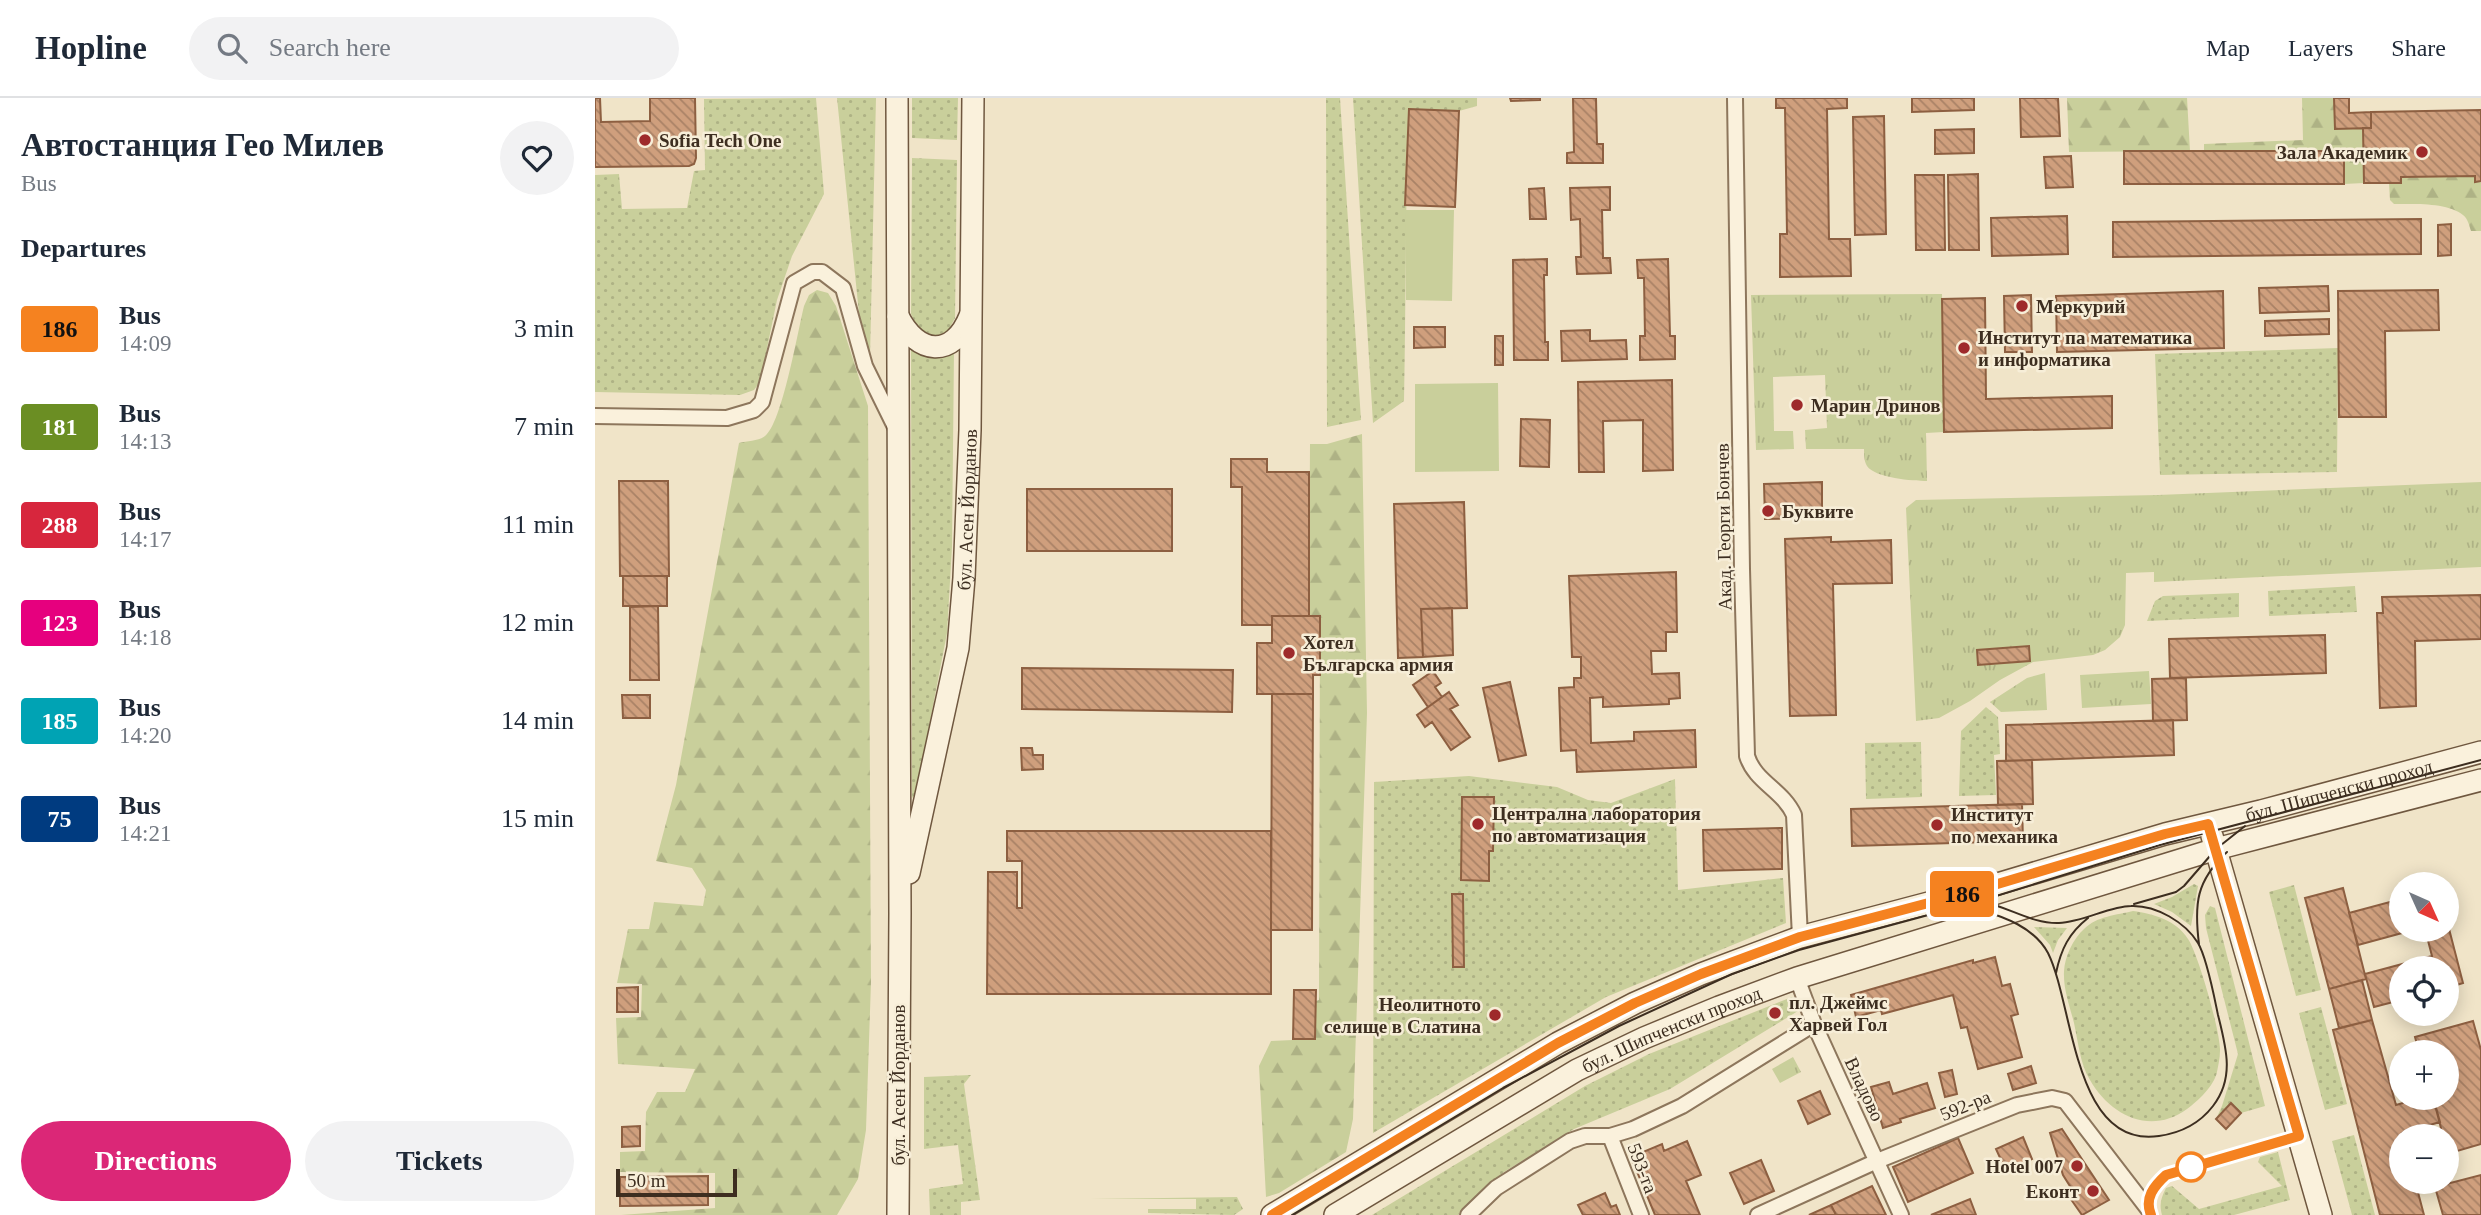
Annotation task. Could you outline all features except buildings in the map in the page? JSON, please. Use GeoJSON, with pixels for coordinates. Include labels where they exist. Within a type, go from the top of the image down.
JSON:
{"type":"FeatureCollection","features":[{"type":"Feature","properties":{"kind":"main road","name":"бул. Асен Йорданов"},"geometry":{"type":"LineString","coordinates":[[897,98],[897,314],[889,400],[897,432],[900,913],[898,1215]]}},
{"type":"Feature","properties":{"kind":"main road","name":"бул. Асен Йорданов"},"geometry":{"type":"LineString","coordinates":[[900,913],[958,649],[965,565],[974,98]]}},
{"type":"Feature","properties":{"kind":"main road"},"geometry":{"type":"LineString","coordinates":[[897,314],[914,341],[935,347],[957,337],[966,326],[971,313]]}},
{"type":"Feature","properties":{"kind":"main road","name":"бул. Шипченски проход"},"geometry":{"type":"LineString","coordinates":[[1272,1215],[1558,1043],[1635,1003],[1701,974],[1800,937],[1974,891],[2165,834],[2481,752]]}},
{"type":"Feature","properties":{"kind":"main road","name":"бул. Шипченски проход"},"geometry":{"type":"LineString","coordinates":[[1335,1215],[1577,1070],[1657,1033],[1797,978],[2216,849],[2481,780]]}},
{"type":"Feature","properties":{"kind":"main road"},"geometry":{"type":"LineString","coordinates":[[2208,824],[2321,1215]]}},
{"type":"Feature","properties":{"kind":"street","name":"Акад. Георги Бончев"},"geometry":{"type":"LineString","coordinates":[[1735,98],[1742,569],[1748,756],[1751,768],[1788,802],[1794,815],[1800,937]]}},
{"type":"Feature","properties":{"kind":"street"},"geometry":{"type":"LineString","coordinates":[[595,416],[727,418],[754,410],[762,402],[794,283],[813,272],[830,276],[843,288],[865,366],[889,400]]}},
{"type":"Feature","properties":{"kind":"street","name":"Владово"},"geometry":{"type":"LineString","coordinates":[[1797,978],[1814,1024],[1901,1215]]}},
{"type":"Feature","properties":{"kind":"street"},"geometry":{"type":"LineString","coordinates":[[1468,1215],[1496,1188],[1570,1141],[1585,1136],[1610,1136],[1633,1129],[1682,1106],[1814,1024]]}},
{"type":"Feature","properties":{"kind":"street","name":"592-ра"},"geometry":{"type":"LineString","coordinates":[[1758,1215],[1877,1161],[2017,1105],[2052,1098],[2065,1101],[2148,1209]]}},
{"type":"Feature","properties":{"kind":"street","name":"593-та"},"geometry":{"type":"LineString","coordinates":[[1610,1136],[1641,1215]]}},
{"type":"Feature","properties":{"kind":"green space"},"geometry":{"type":"Polygon","coordinates":[[[816,98],[824,194],[792,256],[777,300],[760,382],[754,390],[740,395],[595,392],[595,175],[619,174],[622,209],[687,208],[694,171],[705,170],[704,99],[816,98]]]}},
{"type":"Feature","properties":{"kind":"green space"},"geometry":{"type":"Polygon","coordinates":[[[837,98],[876,98],[870,357],[860,323],[837,98]]]}},
{"type":"Feature","properties":{"kind":"green space"},"geometry":{"type":"Polygon","coordinates":[[[912,98],[958,98],[957,140],[912,138],[912,98]]]}},
{"type":"Feature","properties":{"kind":"green space"},"geometry":{"type":"Polygon","coordinates":[[[1326,98],[1340,98],[1361,420],[1327,427],[1326,98]]]}},
{"type":"Feature","properties":{"kind":"green space"},"geometry":{"type":"Polygon","coordinates":[[[1353,98],[1477,98],[1477,106],[1459,111],[1409,110],[1404,401],[1373,423],[1353,98]]]}},
{"type":"Feature","properties":{"kind":"green space"},"geometry":{"type":"Polygon","coordinates":[[[2067,98],[2187,98],[2190,151],[2069,152],[2067,98]]]}},
{"type":"Feature","properties":{"kind":"green space"},"geometry":{"type":"Polygon","coordinates":[[[2302,98],[2334,98],[2335,129],[2363,128],[2364,183],[2344,184],[2343,151],[2204,151],[2204,144],[2303,140],[2302,98]]]}},
{"type":"Feature","properties":{"kind":"green space"},"geometry":{"type":"Polygon","coordinates":[[[912,158],[957,160],[955,318],[948,331],[933,338],[919,331],[911,314],[912,158]]]}},
{"type":"Feature","properties":{"kind":"green space"},"geometry":{"type":"Polygon","coordinates":[[[2475,176],[2475,181],[2481,181],[2481,231],[2471,231],[2465,217],[2449,208],[2394,204],[2390,200],[2389,183],[2401,177],[2475,176]]]}},
{"type":"Feature","properties":{"kind":"green space"},"geometry":{"type":"Polygon","coordinates":[[[1405,210],[1454,210],[1452,301],[1406,300],[1405,210]]]}},
{"type":"Feature","properties":{"kind":"green space"},"geometry":{"type":"Polygon","coordinates":[[[817,290],[828,293],[836,306],[868,406],[871,982],[866,1130],[858,1179],[837,1215],[621,1215],[715,1208],[715,1173],[620,1172],[620,1152],[645,1151],[646,1112],[657,1092],[685,1092],[695,1069],[618,1064],[616,1018],[641,1017],[642,984],[617,983],[628,929],[649,929],[654,902],[703,906],[706,890],[692,868],[656,861],[676,785],[739,443],[762,438],[771,428],[783,396],[804,306],[809,295],[817,290]]]}},
{"type":"Feature","properties":{"kind":"green space"},"geometry":{"type":"Polygon","coordinates":[[[1942,294],[1944,432],[1926,433],[1927,481],[1895,478],[1871,470],[1865,460],[1864,449],[1806,449],[1805,430],[1827,428],[1825,375],[1773,377],[1774,431],[1793,431],[1794,449],[1756,450],[1751,295],[1942,294]]]}},
{"type":"Feature","properties":{"kind":"green space"},"geometry":{"type":"Polygon","coordinates":[[[2338,348],[2337,472],[2160,475],[2155,354],[2338,348]]]}},
{"type":"Feature","properties":{"kind":"green space"},"geometry":{"type":"Polygon","coordinates":[[[911,349],[929,356],[954,351],[952,547],[947,633],[916,794],[912,798],[911,349]]]}},
{"type":"Feature","properties":{"kind":"green space"},"geometry":{"type":"Polygon","coordinates":[[[1498,383],[1499,471],[1415,472],[1415,384],[1498,383]]]}},
{"type":"Feature","properties":{"kind":"green space"},"geometry":{"type":"Polygon","coordinates":[[[1362,434],[1367,713],[1353,1119],[1346,1152],[1279,1193],[1266,1197],[1259,1066],[1271,1041],[1315,1039],[1316,1001],[1319,1000],[1320,616],[1309,616],[1310,444],[1327,444],[1362,434]]]}},
{"type":"Feature","properties":{"kind":"green space"},"geometry":{"type":"Polygon","coordinates":[[[2481,482],[2481,567],[2154,582],[2154,572],[2126,573],[2125,625],[2120,637],[2105,650],[2093,655],[2033,662],[1939,718],[1916,721],[1906,508],[1916,500],[2158,495],[2481,482]]]}},
{"type":"Feature","properties":{"kind":"green space"},"geometry":{"type":"Polygon","coordinates":[[[2355,586],[2357,612],[2269,616],[2268,591],[2355,586]]]}},
{"type":"Feature","properties":{"kind":"green space"},"geometry":{"type":"Polygon","coordinates":[[[2239,593],[2239,617],[2147,621],[2155,601],[2163,596],[2239,593]]]}},
{"type":"Feature","properties":{"kind":"green space"},"geometry":{"type":"Polygon","coordinates":[[[2149,671],[2151,704],[2082,708],[2080,675],[2149,671]]]}},
{"type":"Feature","properties":{"kind":"green space"},"geometry":{"type":"Polygon","coordinates":[[[2045,673],[2047,710],[2001,712],[1990,702],[2027,678],[2045,673]]]}},
{"type":"Feature","properties":{"kind":"green space"},"geometry":{"type":"Polygon","coordinates":[[[1986,707],[1998,717],[2000,754],[1994,755],[1996,795],[1959,796],[1961,731],[1986,707]]]}},
{"type":"Feature","properties":{"kind":"green space"},"geometry":{"type":"Polygon","coordinates":[[[1921,742],[1922,797],[1866,799],[1865,743],[1921,742]]]}},
{"type":"Feature","properties":{"kind":"green space"},"geometry":{"type":"Polygon","coordinates":[[[1469,776],[1557,787],[1588,800],[1611,803],[1675,779],[1678,890],[1783,878],[1786,923],[1606,997],[1373,1133],[1374,782],[1469,776]]]}},
{"type":"Feature","properties":{"kind":"green space"},"geometry":{"type":"Polygon","coordinates":[[[2194,884],[2198,886],[2191,926],[2172,912],[2154,904],[2172,897],[2194,884]]]}},
{"type":"Feature","properties":{"kind":"green space"},"geometry":{"type":"Polygon","coordinates":[[[2294,885],[2321,990],[2296,996],[2269,892],[2294,885]]]}},
{"type":"Feature","properties":{"kind":"green space"},"geometry":{"type":"Polygon","coordinates":[[[2210,906],[2215,908],[2265,1106],[2241,1113],[2231,1104],[2216,1119],[2238,1054],[2206,928],[2205,915],[2210,906]]]}},
{"type":"Feature","properties":{"kind":"green space"},"geometry":{"type":"Polygon","coordinates":[[[2133,911],[2164,919],[2183,932],[2188,939],[2203,976],[2219,1042],[2217,1072],[2209,1088],[2187,1109],[2159,1121],[2132,1118],[2108,1103],[2098,1092],[2084,1067],[2065,984],[2066,960],[2080,933],[2101,919],[2133,911]]]}},
{"type":"Feature","properties":{"kind":"green space"},"geometry":{"type":"Polygon","coordinates":[[[2034,927],[2067,928],[2053,953],[2050,945],[2034,927]]]}},
{"type":"Feature","properties":{"kind":"green space"},"geometry":{"type":"Polygon","coordinates":[[[1792,997],[1798,1011],[1670,1089],[1574,1129],[1504,1172],[1458,1215],[1372,1215],[1585,1086],[1649,1054],[1792,997]]]}},
{"type":"Feature","properties":{"kind":"green space"},"geometry":{"type":"Polygon","coordinates":[[[2321,1007],[2347,1104],[2325,1110],[2299,1013],[2321,1007]]]}},
{"type":"Feature","properties":{"kind":"green space"},"geometry":{"type":"Polygon","coordinates":[[[1793,1057],[1801,1072],[1780,1083],[1772,1069],[1793,1057]]]}},
{"type":"Feature","properties":{"kind":"green space"},"geometry":{"type":"Polygon","coordinates":[[[971,1075],[964,1084],[980,1200],[961,1202],[961,1215],[930,1215],[929,1189],[963,1184],[958,1145],[924,1149],[924,1077],[971,1075]]]}},
{"type":"Feature","properties":{"kind":"green space"},"geometry":{"type":"Polygon","coordinates":[[[2354,1135],[2375,1215],[2352,1215],[2332,1141],[2354,1135]]]}},
{"type":"Feature","properties":{"kind":"green space"},"geometry":{"type":"Polygon","coordinates":[[[2278,1152],[2290,1200],[2234,1215],[2162,1215],[2162,1198],[2166,1188],[2172,1186],[2199,1209],[2282,1186],[2258,1162],[2260,1157],[2278,1152]]]}},
{"type":"Feature","properties":{"kind":"green space"},"geometry":{"type":"Polygon","coordinates":[[[1237,1197],[1243,1209],[1234,1215],[1148,1213],[1148,1209],[1196,1209],[1196,1199],[1090,1199],[1237,1197]]]}},
{"type":"Feature","properties":{"kind":"tram line"},"geometry":{"type":"LineString","coordinates":[[1292,1215],[1503,1088],[1619,1026],[1732,974],[1799,950],[1980,901],[2160,845],[2481,760]]}},
{"type":"Feature","properties":{"kind":"tram line"},"geometry":{"type":"LineString","coordinates":[[2134,904],[2176,892],[2216,849],[2245,826]]}},
{"type":"Feature","properties":{"kind":"tram line"},"geometry":{"type":"LineString","coordinates":[[2199,944],[2199,894],[2209,873],[2227,852]]}},
{"type":"Feature","properties":{"kind":"tram line"},"geometry":{"type":"LineString","coordinates":[[1978,909],[2027,930],[2048,953],[2057,976],[2081,1069],[2093,1098],[2109,1120],[2131,1134],[2159,1136],[2189,1126],[2208,1112],[2224,1084],[2226,1050],[2204,958],[2198,943],[2186,928],[2169,916],[2141,906],[2123,907],[2077,920],[2049,923],[1983,902]]}},
{"type":"Feature","properties":{"kind":"tram line"},"geometry":{"type":"LineString","coordinates":[[2056,973],[2067,942],[2088,918]]}},
{"type":"Feature","properties":{"kind":"bus line","name":"186"},"geometry":{"type":"LineString","coordinates":[[1272,1215],[1558,1043],[1635,1003],[1701,974],[1800,937],[1974,891],[2165,834],[2208,824],[2299,1136],[2166,1175],[2155,1185],[2149,1198],[2148,1209],[2151,1215]]}},
{"type":"Feature","properties":{"kind":"place","name":"Sofia Tech One"},"geometry":{"type":"Point","coordinates":[645,140]}},
{"type":"Feature","properties":{"kind":"place","name":"Зала Академик"},"geometry":{"type":"Point","coordinates":[2422,152]}},
{"type":"Feature","properties":{"kind":"place","name":"Меркурий"},"geometry":{"type":"Point","coordinates":[2022,306]}},
{"type":"Feature","properties":{"kind":"place","name":"Институт па математика и информатика"},"geometry":{"type":"Point","coordinates":[1964,348]}},
{"type":"Feature","properties":{"kind":"place","name":"Марин Дринов"},"geometry":{"type":"Point","coordinates":[1797,405]}},
{"type":"Feature","properties":{"kind":"place","name":"Буквите"},"geometry":{"type":"Point","coordinates":[1768,511]}},
{"type":"Feature","properties":{"kind":"place","name":"Хотел Българска армия"},"geometry":{"type":"Point","coordinates":[1289,653]}},
{"type":"Feature","properties":{"kind":"place","name":"Централна лаборатория по автоматизация"},"geometry":{"type":"Point","coordinates":[1478,824]}},
{"type":"Feature","properties":{"kind":"place","name":"Институт по механика"},"geometry":{"type":"Point","coordinates":[1937,825]}},
{"type":"Feature","properties":{"kind":"place","name":"пл. Джеймс Харвей Гол"},"geometry":{"type":"Point","coordinates":[1775,1013]}},
{"type":"Feature","properties":{"kind":"place","name":"Неолитното селище в Слатина"},"geometry":{"type":"Point","coordinates":[1495,1015]}},
{"type":"Feature","properties":{"kind":"place","name":"Hotel 007"},"geometry":{"type":"Point","coordinates":[2077,1166]}},
{"type":"Feature","properties":{"kind":"place","name":"Еконт"},"geometry":{"type":"Point","coordinates":[2093,1191]}}]}
